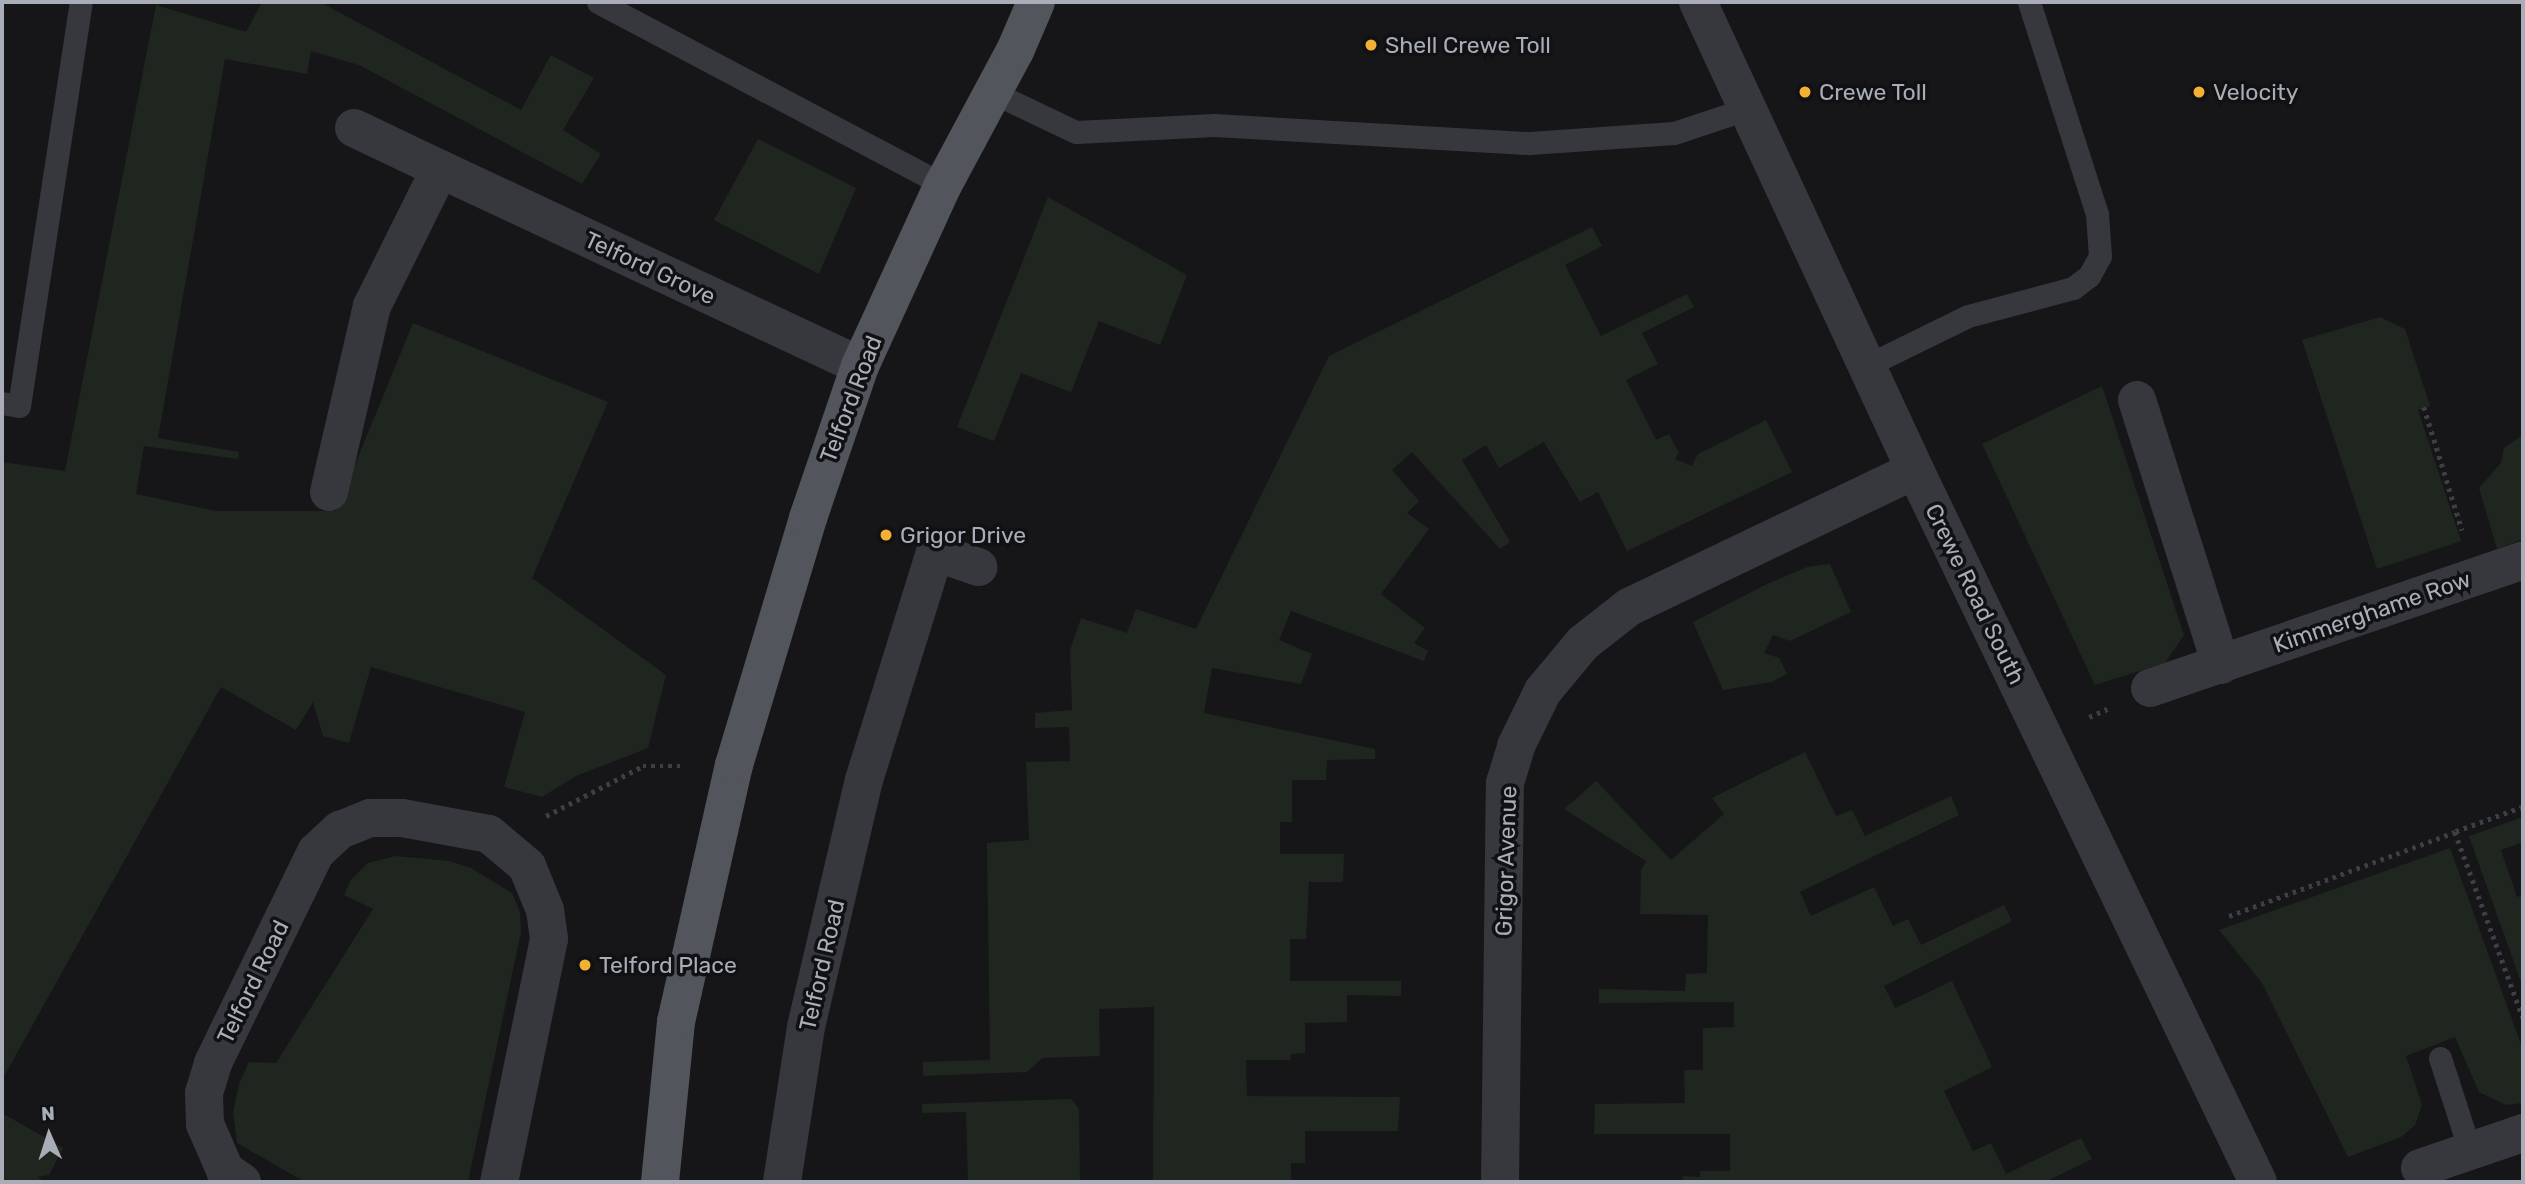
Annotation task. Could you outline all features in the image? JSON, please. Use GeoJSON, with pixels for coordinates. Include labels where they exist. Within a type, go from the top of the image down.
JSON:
{"type":"FeatureCollection","features":[{"type":"Feature","properties":{"kind":"main road","name":"Telford Road"},"geometry":{"type":"LineString","coordinates":[[660,1182],[676,1022],[734,765],[808,518],[860,366],[943,185],[1015,51],[1035,2]]}},
{"type":"Feature","properties":{"kind":"main road","name":"Telford Road"},"geometry":{"type":"LineString","coordinates":[[1015,51],[1052,2]]}},
{"type":"Feature","properties":{"kind":"street","name":"Crewe Road South"},"geometry":{"type":"LineString","coordinates":[[1699,2],[1915,470],[2258,1182]]}},
{"type":"Feature","properties":{"kind":"street","name":"Telford Grove"},"geometry":{"type":"LineString","coordinates":[[354,128],[860,366]]}},
{"type":"Feature","properties":{"kind":"street"},"geometry":{"type":"LineString","coordinates":[[329,492],[372,306],[440,169]]}},
{"type":"Feature","properties":{"kind":"street"},"geometry":{"type":"LineString","coordinates":[[2137,400],[2221,665]]}},
{"type":"Feature","properties":{"kind":"street","name":"Grigor Avenue"},"geometry":{"type":"LineString","coordinates":[[1500,1182],[1505,783],[1520,737],[1544,691],[1583,643],[1629,607],[1915,470]]}},
{"type":"Feature","properties":{"kind":"street","name":"Telford Road"},"geometry":{"type":"LineString","coordinates":[[782,1182],[806,1027],[861,793],[935,552],[978,567]]}},
{"type":"Feature","properties":{"kind":"street","name":"Kimmerghame Row"},"geometry":{"type":"LineString","coordinates":[[2150,688],[2523,560]]}},
{"type":"Feature","properties":{"kind":"street","name":"Telford Road"},"geometry":{"type":"LineString","coordinates":[[242,1182],[225,1170],[212,1149],[205,1124],[204,1093],[213,1063],[316,852],[340,830],[370,818],[402,818],[489,834],[506,845],[527,866],[538,886],[549,939],[499,1182]]}},
{"type":"Feature","properties":{"kind":"street"},"geometry":{"type":"LineString","coordinates":[[2420,1168],[2523,1133]]}},
{"type":"Feature","properties":{"kind":"lane"},"geometry":{"type":"LineString","coordinates":[[2,403],[19,406],[81,2]]}},
{"type":"Feature","properties":{"kind":"lane"},"geometry":{"type":"LineString","coordinates":[[598,2],[943,185]]}},
{"type":"Feature","properties":{"kind":"lane"},"geometry":{"type":"LineString","coordinates":[[1868,365],[1968,316],[2073,289],[2089,276],[2100,256],[2097,214],[2029,2]]}},
{"type":"Feature","properties":{"kind":"lane"},"geometry":{"type":"LineString","coordinates":[[992,92],[1076,132],[1214,125],[1530,143],[1674,132],[1749,108]]}},
{"type":"Feature","properties":{"kind":"lane"},"geometry":{"type":"LineString","coordinates":[[2440,1058],[2470,1151]]}},
{"type":"Feature","properties":{"kind":"path"},"geometry":{"type":"LineString","coordinates":[[2424,407],[2434,450],[2478,576]]}},
{"type":"Feature","properties":{"kind":"path"},"geometry":{"type":"LineString","coordinates":[[2045,741],[2150,688]]}},
{"type":"Feature","properties":{"kind":"path"},"geometry":{"type":"LineString","coordinates":[[506,845],[535,822],[643,766],[734,765]]}},
{"type":"Feature","properties":{"kind":"path"},"geometry":{"type":"LineString","coordinates":[[2229,916],[2523,807]]}},
{"type":"Feature","properties":{"kind":"path"},"geometry":{"type":"LineString","coordinates":[[2455,832],[2523,1018]]}},
{"type":"Feature","properties":{"kind":"shaded area"},"geometry":{"type":"Polygon","coordinates":[[[262,2],[320,2],[521,110],[551,55],[594,78],[563,130],[601,154],[582,184],[359,65],[311,51],[307,74],[225,59],[158,438],[239,452],[238,459],[144,446],[136,494],[216,511],[336,511],[413,323],[608,402],[532,578],[666,675],[648,748],[576,776],[542,797],[504,787],[525,712],[371,667],[349,743],[323,736],[313,702],[296,730],[221,687],[2,1080],[2,462],[65,471],[156,5],[246,32],[262,2]]]}},
{"type":"Feature","properties":{"kind":"shaded area"},"geometry":{"type":"Polygon","coordinates":[[[758,139],[856,188],[819,274],[714,220],[758,139]]]}},
{"type":"Feature","properties":{"kind":"shaded area"},"geometry":{"type":"Polygon","coordinates":[[[1048,197],[1187,275],[1160,345],[1099,321],[1071,392],[1021,373],[994,441],[957,427],[1048,197]]]}},
{"type":"Feature","properties":{"kind":"shaded area"},"geometry":{"type":"Polygon","coordinates":[[[1592,227],[1602,246],[1565,265],[1601,336],[1687,294],[1694,307],[1642,333],[1658,364],[1626,380],[1656,440],[1669,434],[1679,453],[1675,459],[1692,466],[1698,454],[1766,420],[1792,472],[1627,551],[1598,492],[1580,502],[1544,442],[1499,468],[1486,445],[1462,460],[1510,542],[1500,549],[1412,452],[1392,470],[1419,501],[1407,513],[1429,529],[1381,594],[1425,628],[1414,643],[1428,651],[1424,661],[1291,611],[1279,640],[1312,654],[1301,684],[1212,668],[1204,713],[1375,749],[1375,759],[1327,760],[1326,780],[1292,780],[1292,822],[1280,822],[1280,854],[1344,854],[1343,882],[1309,882],[1306,939],[1290,939],[1290,981],[1401,981],[1401,996],[1347,995],[1347,1022],[1305,1023],[1305,1053],[1291,1054],[1290,1060],[1246,1060],[1247,1096],[1400,1097],[1398,1131],[1305,1131],[1305,1163],[1291,1163],[1291,1182],[1153,1182],[1154,1007],[1099,1009],[1100,1056],[1042,1058],[1027,1072],[923,1076],[923,1062],[990,1060],[987,843],[1029,840],[1026,762],[1070,761],[1069,727],[1035,728],[1035,713],[1072,710],[1070,650],[1081,618],[1127,633],[1136,609],[1196,629],[1329,356],[1592,227]]]}},
{"type":"Feature","properties":{"kind":"shaded area"},"geometry":{"type":"Polygon","coordinates":[[[2380,317],[2405,329],[2430,406],[2418,410],[2461,541],[2377,569],[2302,340],[2380,317]]]}},
{"type":"Feature","properties":{"kind":"shaded area"},"geometry":{"type":"Polygon","coordinates":[[[2102,386],[2184,635],[2165,663],[2095,685],[1982,444],[2102,386]]]}},
{"type":"Feature","properties":{"kind":"shaded area"},"geometry":{"type":"Polygon","coordinates":[[[2523,435],[2523,539],[2497,549],[2479,488],[2501,463],[2504,448],[2523,435]]]}},
{"type":"Feature","properties":{"kind":"shaded area"},"geometry":{"type":"Polygon","coordinates":[[[1830,564],[1851,612],[1790,641],[1773,635],[1764,653],[1779,658],[1787,674],[1772,682],[1723,690],[1693,622],[1807,567],[1830,564]]]}},
{"type":"Feature","properties":{"kind":"shaded area"},"geometry":{"type":"Polygon","coordinates":[[[1805,752],[1836,816],[1852,810],[1865,836],[1951,796],[1959,815],[1800,892],[1811,916],[1874,887],[1893,926],[1908,919],[1921,945],[2004,905],[2012,921],[1884,986],[1895,1008],[1952,981],[1992,1067],[1944,1091],[1973,1151],[1991,1143],[2006,1174],[2081,1138],[2092,1159],[2045,1182],[1683,1182],[1683,1176],[1700,1177],[1700,1171],[1730,1171],[1730,1134],[1594,1134],[1595,1104],[1685,1103],[1684,1070],[1703,1070],[1703,1028],[1734,1027],[1734,1002],[1599,1003],[1599,989],[1685,991],[1686,974],[1707,973],[1708,915],[1640,914],[1641,870],[1646,861],[1564,809],[1596,781],[1671,860],[1724,814],[1712,798],[1805,752]]]}},
{"type":"Feature","properties":{"kind":"shaded area"},"geometry":{"type":"Polygon","coordinates":[[[2523,817],[2523,842],[2501,850],[2517,897],[2523,895],[2523,988],[2469,836],[2523,817]]]}},
{"type":"Feature","properties":{"kind":"shaded area"},"geometry":{"type":"Polygon","coordinates":[[[2450,848],[2523,1050],[2523,1103],[2506,1105],[2479,1092],[2455,1037],[2406,1056],[2422,1105],[2415,1125],[2401,1137],[2348,1157],[2262,983],[2219,930],[2450,848]]]}},
{"type":"Feature","properties":{"kind":"shaded area"},"geometry":{"type":"Polygon","coordinates":[[[396,856],[449,861],[471,868],[512,893],[520,912],[521,932],[468,1182],[305,1182],[237,1143],[233,1113],[239,1084],[249,1062],[276,1063],[373,909],[344,895],[350,881],[368,863],[396,856]]]}},
{"type":"Feature","properties":{"kind":"shaded area"},"geometry":{"type":"Polygon","coordinates":[[[1071,1099],[1079,1109],[1080,1182],[968,1182],[966,1112],[922,1113],[922,1104],[1071,1099]]]}},
{"type":"Feature","properties":{"kind":"shaded area"},"geometry":{"type":"Polygon","coordinates":[[[2,1113],[63,1148],[49,1175],[37,1177],[46,1182],[2,1182],[2,1113]]]}},
{"type":"Feature","properties":{"kind":"place","name":"Shell Crewe Toll"},"geometry":{"type":"Point","coordinates":[1371,45]}},
{"type":"Feature","properties":{"kind":"place","name":"Crewe Toll"},"geometry":{"type":"Point","coordinates":[1805,92]}},
{"type":"Feature","properties":{"kind":"place","name":"Velocity"},"geometry":{"type":"Point","coordinates":[2199,92]}},
{"type":"Feature","properties":{"kind":"place","name":"Grigor Drive"},"geometry":{"type":"Point","coordinates":[886,535]}},
{"type":"Feature","properties":{"kind":"place","name":"Telford Place"},"geometry":{"type":"Point","coordinates":[585,965]}}]}
